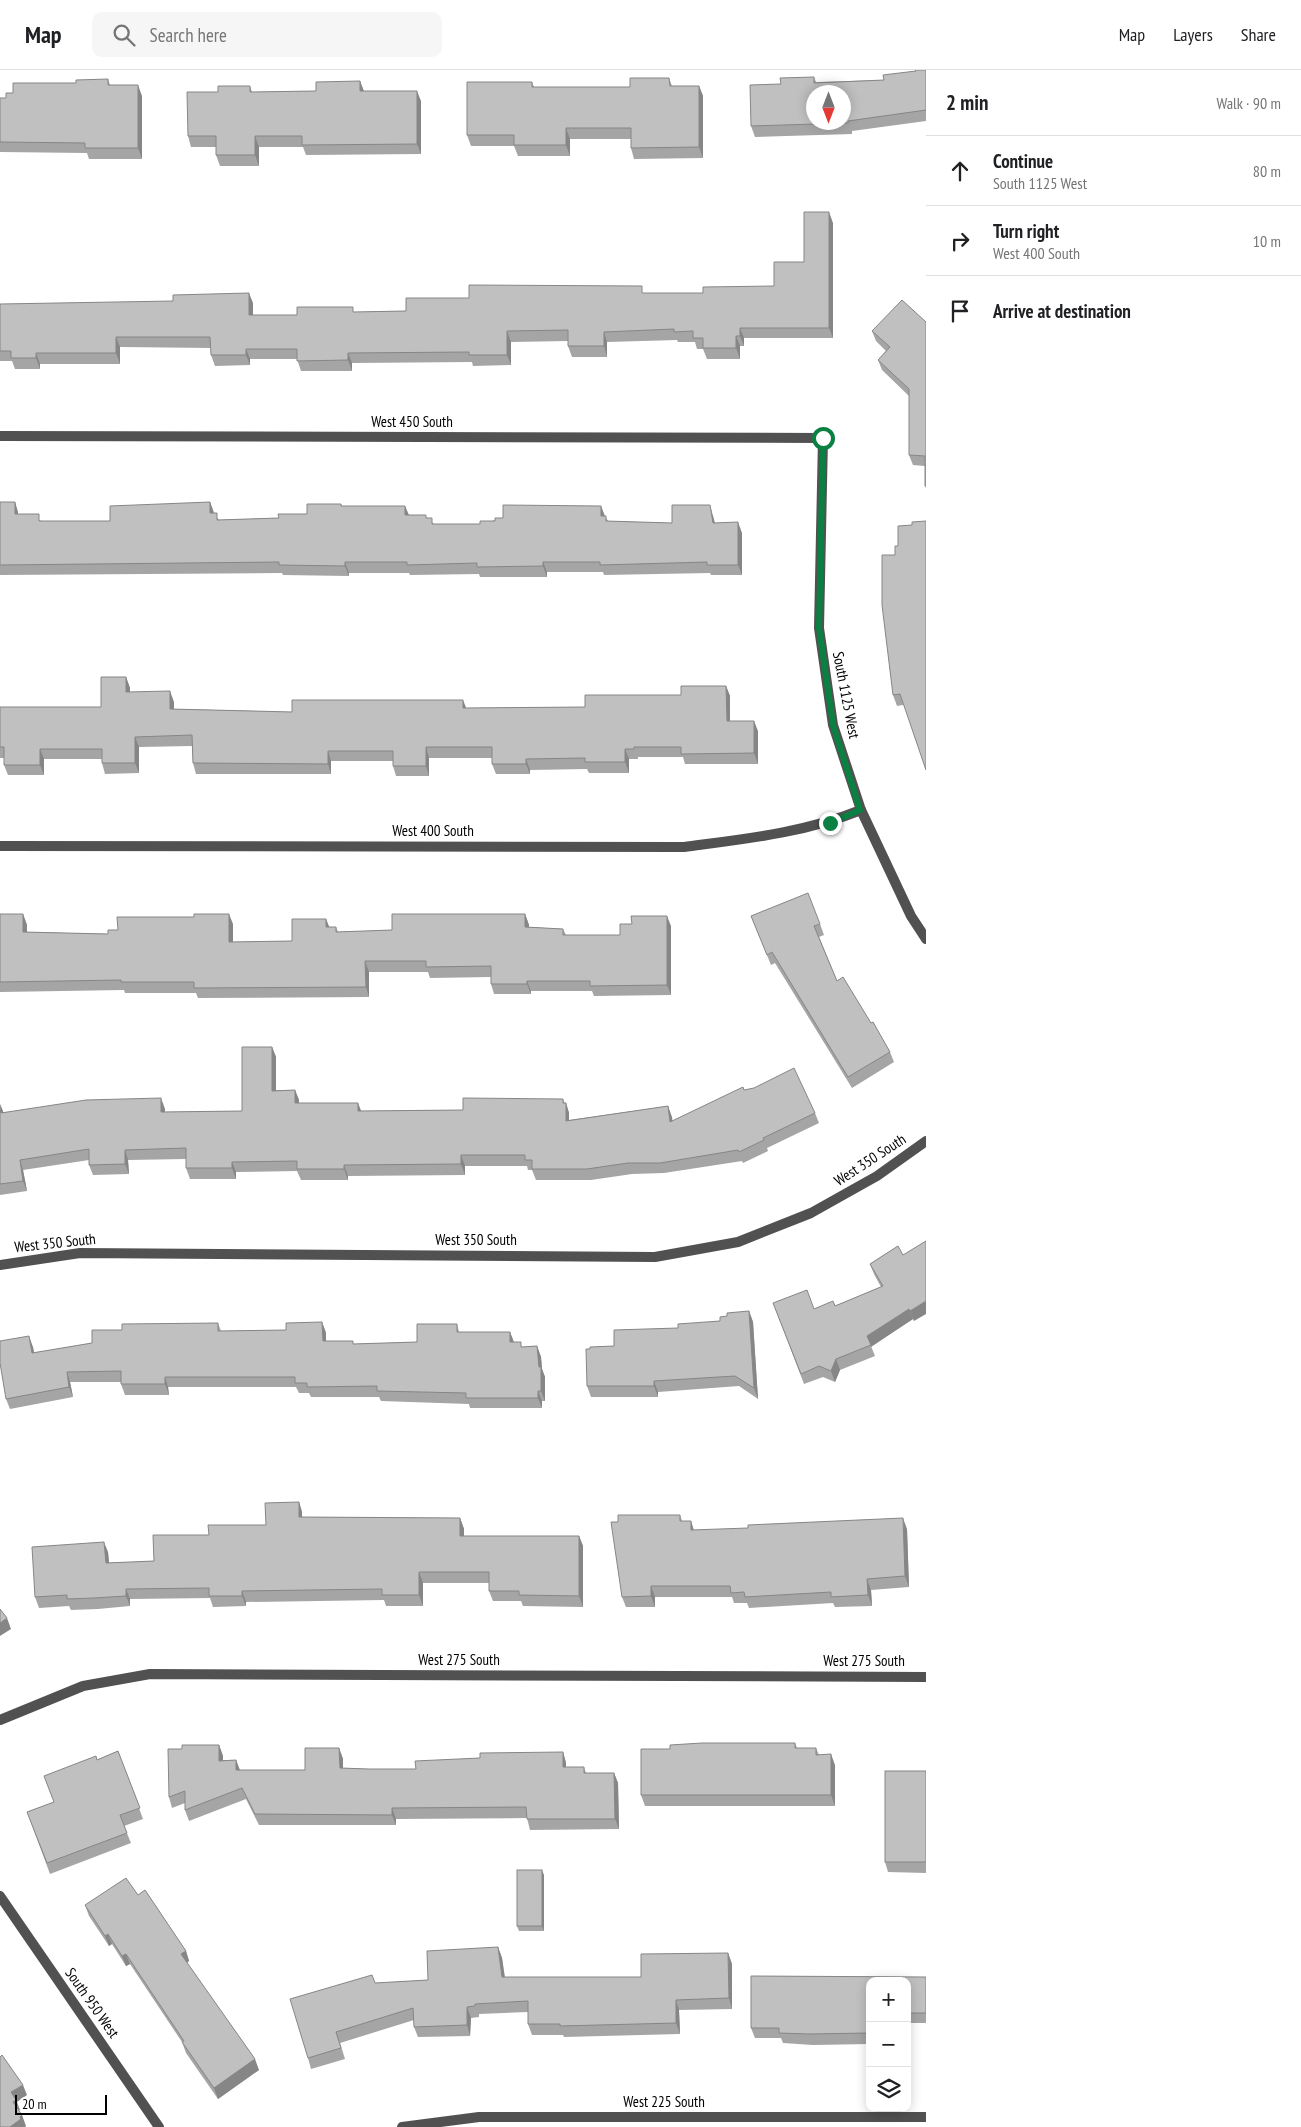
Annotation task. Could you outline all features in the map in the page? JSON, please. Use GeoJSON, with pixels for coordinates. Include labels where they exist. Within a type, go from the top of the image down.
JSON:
{"type":"FeatureCollection","features":[{"type":"Feature","properties":{"kind":"street","name":"West 450 South"},"geometry":{"type":"LineString","coordinates":[[0,436],[823,438]]}},
{"type":"Feature","properties":{"kind":"street","name":"South 1125 West"},"geometry":{"type":"LineString","coordinates":[[823,438],[819,628],[833,725],[860,810],[911,916],[926,939]]}},
{"type":"Feature","properties":{"kind":"street","name":"West 400 South"},"geometry":{"type":"LineString","coordinates":[[0,846],[684,847],[770,836],[830,823],[860,810]]}},
{"type":"Feature","properties":{"kind":"street","name":"West 350 South"},"geometry":{"type":"LineString","coordinates":[[0,1265],[80,1253],[655,1257],[738,1242],[811,1213],[877,1176],[926,1141]]}},
{"type":"Feature","properties":{"kind":"street","name":"West 275 South"},"geometry":{"type":"LineString","coordinates":[[0,1720],[83,1686],[150,1674],[926,1677]]}},
{"type":"Feature","properties":{"kind":"street","name":"South 950 West"},"geometry":{"type":"LineString","coordinates":[[0,1896],[159,2127]]}},
{"type":"Feature","properties":{"kind":"street","name":"West 225 South"},"geometry":{"type":"LineString","coordinates":[[402,2127],[478,2117],[926,2117]]}},
{"type":"Feature","properties":{"kind":"building"},"geometry":{"type":"Polygon","coordinates":[[[926,70],[926,110],[851,121],[851,85],[806,85],[806,124],[751,126],[750,85],[781,84],[780,78],[814,77],[814,83],[884,80],[883,75],[926,70]]]}},
{"type":"Feature","properties":{"kind":"building"},"geometry":{"type":"Polygon","coordinates":[[[630,78],[669,78],[670,86],[699,86],[699,147],[631,148],[631,128],[566,128],[566,145],[514,145],[514,135],[467,135],[467,82],[532,82],[532,87],[630,87],[630,78]]]}},
{"type":"Feature","properties":{"kind":"building"},"geometry":{"type":"Polygon","coordinates":[[[108,79],[108,85],[138,85],[138,148],[85,148],[85,143],[0,142],[0,98],[6,98],[6,93],[13,93],[13,83],[76,83],[76,80],[108,79]]]}},
{"type":"Feature","properties":{"kind":"building"},"geometry":{"type":"Polygon","coordinates":[[[360,81],[360,91],[417,91],[417,144],[302,145],[302,136],[255,136],[255,155],[216,155],[216,136],[188,136],[187,92],[218,92],[218,86],[250,86],[250,92],[316,91],[316,82],[360,81]]]}},
{"type":"Feature","properties":{"kind":"building"},"geometry":{"type":"Polygon","coordinates":[[[804,212],[829,212],[829,328],[740,328],[740,336],[736,336],[736,348],[703,348],[703,338],[693,338],[693,331],[674,332],[674,329],[604,332],[604,346],[568,346],[568,330],[507,331],[507,355],[469,355],[469,352],[348,353],[348,360],[297,361],[297,349],[246,349],[246,355],[211,355],[210,337],[116,337],[116,353],[36,353],[36,358],[11,358],[11,351],[0,351],[0,304],[173,301],[173,295],[249,293],[249,315],[297,315],[297,307],[353,307],[353,312],[406,311],[406,298],[469,298],[469,285],[642,286],[642,293],[703,293],[703,287],[774,286],[774,262],[804,262],[804,212]]]}},
{"type":"Feature","properties":{"kind":"building"},"geometry":{"type":"Polygon","coordinates":[[[902,300],[926,322],[926,486],[925,456],[909,455],[909,389],[878,360],[890,347],[872,331],[902,300]]]}},
{"type":"Feature","properties":{"kind":"building"},"geometry":{"type":"Polygon","coordinates":[[[0,502],[15,502],[15,514],[39,514],[39,521],[110,521],[110,506],[210,502],[210,513],[217,513],[217,520],[279,518],[278,514],[307,514],[307,504],[341,504],[341,506],[405,506],[405,515],[426,515],[426,518],[432,518],[432,524],[480,524],[480,521],[495,521],[495,518],[503,518],[503,505],[601,506],[601,516],[606,516],[606,521],[672,523],[672,505],[710,505],[713,523],[738,522],[738,565],[707,565],[707,562],[600,565],[600,562],[543,562],[543,566],[477,567],[477,563],[407,565],[407,562],[345,562],[345,566],[279,565],[279,562],[0,565],[0,502]]]}},
{"type":"Feature","properties":{"kind":"building"},"geometry":{"type":"Polygon","coordinates":[[[926,521],[926,770],[900,694],[893,695],[882,605],[882,555],[895,555],[895,546],[898,546],[898,526],[926,521]]]}},
{"type":"Feature","properties":{"kind":"building"},"geometry":{"type":"Polygon","coordinates":[[[101,677],[126,677],[126,692],[170,691],[170,709],[292,712],[292,700],[463,700],[463,708],[585,707],[585,695],[681,695],[681,686],[726,686],[727,721],[754,721],[754,753],[681,754],[681,747],[634,747],[634,749],[625,749],[625,762],[585,762],[585,758],[526,759],[526,764],[492,764],[492,747],[426,747],[426,766],[393,766],[393,751],[328,751],[328,764],[193,763],[192,735],[135,737],[135,763],[102,763],[102,749],[40,749],[40,765],[4,765],[4,747],[0,747],[0,707],[101,707],[101,677]]]}},
{"type":"Feature","properties":{"kind":"building"},"geometry":{"type":"Polygon","coordinates":[[[808,893],[820,924],[814,926],[837,981],[843,977],[871,1023],[873,1022],[890,1052],[848,1077],[772,952],[767,955],[751,916],[808,893]]]}},
{"type":"Feature","properties":{"kind":"building"},"geometry":{"type":"Polygon","coordinates":[[[0,914],[23,914],[23,932],[108,934],[108,930],[118,930],[117,917],[194,917],[194,914],[229,914],[229,942],[292,941],[292,919],[326,919],[326,927],[336,927],[336,932],[392,930],[392,914],[525,914],[525,927],[563,929],[563,935],[620,935],[620,924],[632,924],[631,916],[667,916],[667,985],[590,986],[590,981],[527,981],[527,984],[491,984],[491,966],[426,967],[426,961],[365,961],[366,987],[194,988],[194,982],[121,982],[121,980],[0,982],[0,914]]]}},
{"type":"Feature","properties":{"kind":"building"},"geometry":{"type":"Polygon","coordinates":[[[242,1047],[272,1047],[272,1091],[295,1090],[295,1103],[358,1103],[358,1111],[463,1110],[463,1098],[563,1099],[563,1103],[566,1103],[566,1121],[668,1106],[670,1122],[743,1087],[744,1090],[754,1088],[794,1068],[815,1113],[739,1152],[738,1150],[660,1163],[628,1163],[587,1169],[532,1169],[532,1160],[525,1160],[525,1155],[461,1155],[461,1164],[344,1165],[344,1169],[297,1169],[297,1161],[232,1162],[232,1168],[186,1168],[186,1148],[125,1150],[125,1164],[89,1165],[89,1149],[20,1160],[23,1181],[0,1184],[0,1109],[1,1113],[86,1100],[161,1098],[161,1112],[242,1111],[242,1047]]]}},
{"type":"Feature","properties":{"kind":"building"},"geometry":{"type":"Polygon","coordinates":[[[926,1241],[926,1301],[910,1311],[909,1309],[867,1336],[871,1345],[836,1359],[831,1371],[819,1366],[801,1374],[773,1303],[807,1290],[814,1309],[833,1301],[835,1306],[883,1286],[870,1264],[898,1246],[903,1255],[926,1241]]]}},
{"type":"Feature","properties":{"kind":"building"},"geometry":{"type":"Polygon","coordinates":[[[749,1311],[754,1388],[735,1376],[654,1381],[654,1386],[587,1386],[586,1349],[590,1349],[590,1347],[614,1346],[614,1330],[678,1328],[678,1324],[720,1321],[720,1317],[727,1316],[727,1313],[749,1311]]]}},
{"type":"Feature","properties":{"kind":"building"},"geometry":{"type":"Polygon","coordinates":[[[322,1322],[323,1341],[353,1341],[353,1344],[417,1342],[417,1324],[457,1324],[457,1332],[510,1332],[510,1342],[521,1342],[521,1347],[537,1346],[539,1367],[541,1367],[541,1391],[538,1391],[538,1398],[466,1398],[466,1393],[377,1391],[377,1386],[307,1387],[307,1383],[295,1383],[295,1377],[165,1377],[165,1384],[121,1384],[121,1371],[67,1372],[69,1387],[6,1399],[0,1363],[0,1341],[29,1336],[32,1353],[92,1343],[92,1330],[122,1330],[122,1324],[218,1323],[218,1331],[286,1330],[286,1323],[322,1322]]]}},
{"type":"Feature","properties":{"kind":"building"},"geometry":{"type":"Polygon","coordinates":[[[299,1502],[299,1517],[460,1518],[460,1536],[579,1536],[579,1596],[519,1595],[519,1591],[489,1591],[489,1572],[419,1572],[419,1595],[382,1595],[382,1589],[242,1591],[242,1596],[209,1596],[209,1588],[126,1589],[126,1596],[94,1598],[67,1599],[67,1595],[35,1597],[32,1547],[104,1542],[106,1563],[154,1561],[153,1535],[209,1535],[208,1525],[266,1525],[265,1503],[299,1502]]]}},
{"type":"Feature","properties":{"kind":"building"},"geometry":{"type":"Polygon","coordinates":[[[618,1515],[680,1515],[680,1521],[691,1521],[691,1530],[748,1528],[748,1525],[903,1518],[905,1576],[867,1579],[868,1595],[831,1597],[831,1592],[745,1597],[744,1592],[731,1593],[730,1586],[651,1586],[651,1596],[622,1597],[611,1522],[618,1522],[618,1515]]]}},
{"type":"Feature","properties":{"kind":"building"},"geometry":{"type":"Polygon","coordinates":[[[0,1609],[7,1618],[0,1623],[0,1609]]]}},
{"type":"Feature","properties":{"kind":"building"},"geometry":{"type":"Polygon","coordinates":[[[795,1743],[795,1748],[816,1748],[816,1755],[831,1754],[831,1795],[641,1795],[641,1749],[670,1749],[670,1745],[795,1743]]]}},
{"type":"Feature","properties":{"kind":"building"},"geometry":{"type":"Polygon","coordinates":[[[182,1745],[219,1745],[219,1761],[236,1760],[236,1770],[305,1770],[305,1748],[339,1748],[340,1768],[369,1769],[416,1769],[415,1761],[480,1758],[480,1753],[563,1752],[563,1767],[584,1767],[584,1773],[614,1773],[615,1819],[527,1819],[526,1807],[392,1808],[392,1815],[255,1814],[242,1788],[185,1810],[185,1791],[169,1797],[168,1749],[182,1749],[182,1745]]]}},
{"type":"Feature","properties":{"kind":"building"},"geometry":{"type":"Polygon","coordinates":[[[118,1751],[140,1808],[120,1815],[127,1833],[47,1863],[27,1812],[54,1802],[44,1776],[96,1756],[97,1760],[118,1751]]]}},
{"type":"Feature","properties":{"kind":"building"},"geometry":{"type":"Polygon","coordinates":[[[885,1771],[926,1771],[926,1862],[885,1862],[885,1771]]]}},
{"type":"Feature","properties":{"kind":"building"},"geometry":{"type":"Polygon","coordinates":[[[517,1870],[542,1870],[542,1926],[517,1926],[517,1870]]]}},
{"type":"Feature","properties":{"kind":"building"},"geometry":{"type":"Polygon","coordinates":[[[126,1878],[138,1895],[145,1890],[186,1951],[181,1954],[255,2059],[214,2088],[126,1954],[122,1956],[108,1934],[105,1936],[85,1905],[126,1878]]]}},
{"type":"Feature","properties":{"kind":"building"},"geometry":{"type":"Polygon","coordinates":[[[498,1947],[502,1977],[641,1977],[641,1954],[728,1953],[729,1998],[676,2000],[676,2023],[560,2026],[560,2024],[528,2024],[528,2001],[475,2004],[475,2006],[467,2007],[467,2025],[414,2027],[413,2008],[336,2032],[341,2048],[308,2058],[290,1999],[372,1975],[375,1983],[428,1980],[427,1951],[498,1947]]]}},
{"type":"Feature","properties":{"kind":"building"},"geometry":{"type":"Polygon","coordinates":[[[751,1976],[926,1977],[926,2013],[911,2013],[911,1977],[866,1977],[866,2033],[779,2033],[779,2028],[751,2028],[751,1976]]]}},
{"type":"Feature","properties":{"kind":"building"},"geometry":{"type":"Polygon","coordinates":[[[2,2055],[23,2085],[11,2092],[16,2100],[13,2102],[22,2115],[21,2119],[10,2127],[0,2127],[0,2057],[2,2055]]]}},
{"type":"Feature","properties":{"kind":"route"},"geometry":{"type":"LineString","coordinates":[[823,438],[819,628],[833,725],[860,810],[830,823]]}}]}
